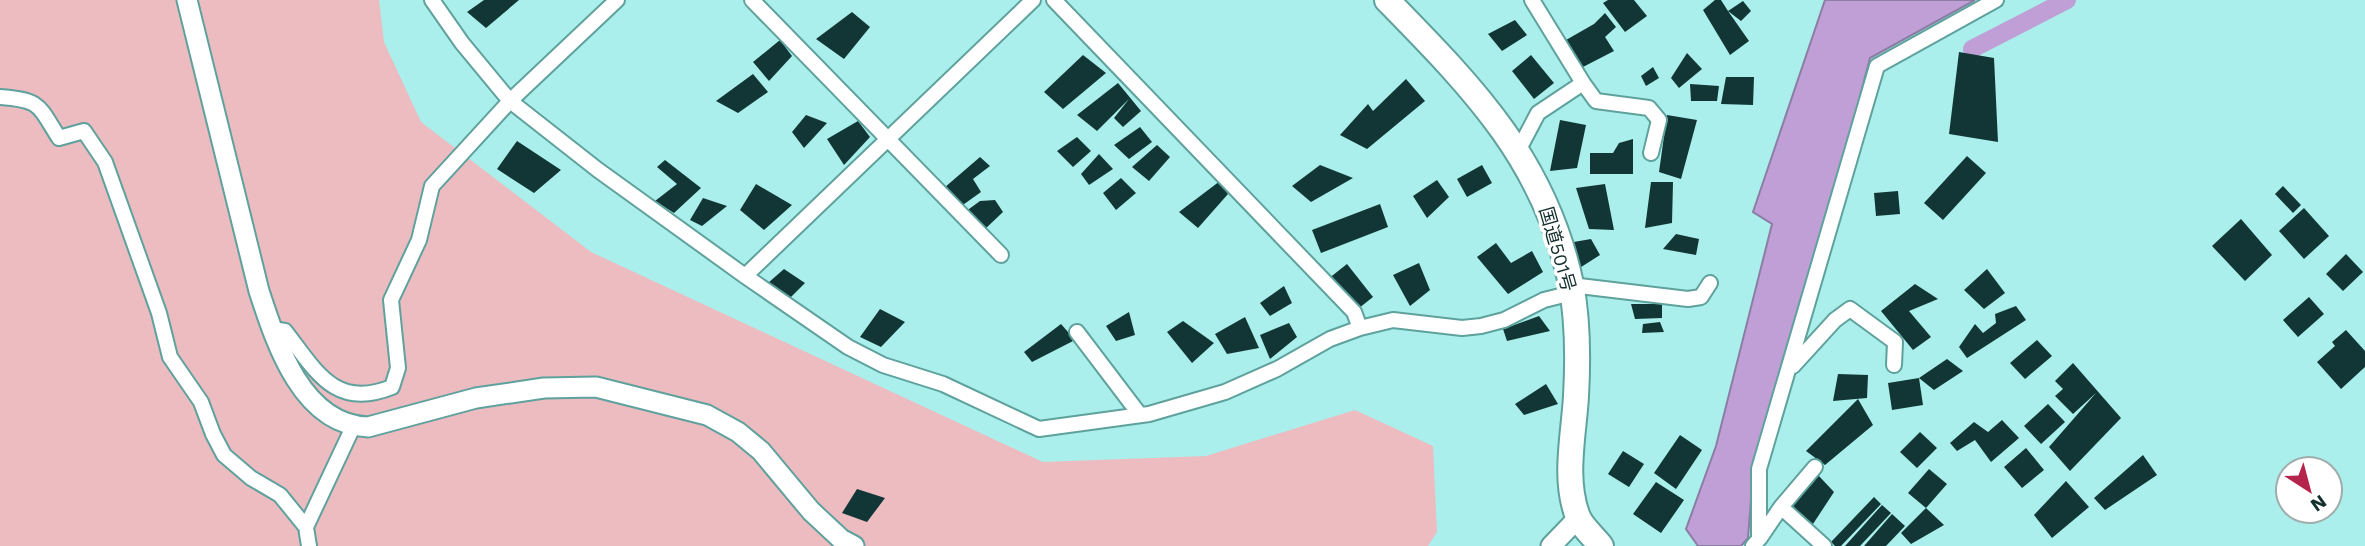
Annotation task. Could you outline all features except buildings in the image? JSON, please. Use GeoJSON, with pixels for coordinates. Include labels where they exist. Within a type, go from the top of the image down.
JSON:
{"type":"FeatureCollection","features":[{"type":"Feature","properties":{"kind":"highway","name":"国道501号"},"geometry":{"type":"LineString","coordinates":[[1387,0],[1469,85],[1518,151],[1534,176],[1556,230],[1572,289],[1576,381],[1571,477],[1578,518],[1601,546]]}},
{"type":"Feature","properties":{"kind":"street"},"geometry":{"type":"LineString","coordinates":[[187,0],[259,291],[272,329],[298,381],[315,404],[353,426],[392,423],[476,398],[544,388],[596,387],[706,415],[738,432],[761,451],[811,511],[841,539],[854,546]]}},
{"type":"Feature","properties":{"kind":"street"},"geometry":{"type":"LineString","coordinates":[[432,0],[462,43],[510,101],[598,170],[745,276],[848,347],[872,359],[943,384],[1039,429],[1140,415],[1225,392],[1277,369],[1329,339],[1394,320],[1471,327],[1504,320],[1572,289],[1688,299],[1702,297],[1710,283]]}},
{"type":"Feature","properties":{"kind":"street"},"geometry":{"type":"LineString","coordinates":[[272,329],[285,331],[324,382],[351,394],[371,395],[392,387],[398,368],[391,300],[419,240],[432,186],[510,101],[617,0]]}},
{"type":"Feature","properties":{"kind":"street"},"geometry":{"type":"LineString","coordinates":[[752,0],[889,137],[957,212],[1001,255]]}},
{"type":"Feature","properties":{"kind":"street"},"geometry":{"type":"LineString","coordinates":[[745,276],[1033,0]]}},
{"type":"Feature","properties":{"kind":"street"},"geometry":{"type":"LineString","coordinates":[[1054,0],[1354,312],[1360,328]]}},
{"type":"Feature","properties":{"kind":"street"},"geometry":{"type":"LineString","coordinates":[[1532,0],[1596,101],[1649,108],[1659,120],[1651,153]]}},
{"type":"Feature","properties":{"kind":"street"},"geometry":{"type":"LineString","coordinates":[[1756,543],[1759,469],[1877,66],[1996,0]]}},
{"type":"Feature","properties":{"kind":"street"},"geometry":{"type":"LineString","coordinates":[[1518,151],[1538,113],[1583,83]]}},
{"type":"Feature","properties":{"kind":"street"},"geometry":{"type":"LineString","coordinates":[[0,97],[31,100],[42,110],[59,138],[84,131],[105,162],[159,313],[170,357],[201,402],[213,434],[225,455],[251,478],[280,495],[306,527],[309,546]]}},
{"type":"Feature","properties":{"kind":"street"},"geometry":{"type":"LineString","coordinates":[[1789,369],[1835,320],[1850,309],[1895,342],[1894,365]]}},
{"type":"Feature","properties":{"kind":"street"},"geometry":{"type":"LineString","coordinates":[[1077,332],[1140,415]]}},
{"type":"Feature","properties":{"kind":"street"},"geometry":{"type":"LineString","coordinates":[[306,527],[353,426]]}},
{"type":"Feature","properties":{"kind":"street"},"geometry":{"type":"LineString","coordinates":[[1756,543],[1781,507],[1815,467]]}},
{"type":"Feature","properties":{"kind":"street"},"geometry":{"type":"LineString","coordinates":[[1781,507],[1824,546]]}},
{"type":"Feature","properties":{"kind":"street"},"geometry":{"type":"LineString","coordinates":[[1551,546],[1578,518]]}},
{"type":"Feature","properties":{"kind":"shaded area"},"geometry":{"type":"Polygon","coordinates":[[[0,0],[379,0],[384,42],[421,122],[591,252],[1043,462],[1206,456],[1355,410],[1433,446],[1437,532],[1428,546],[0,546],[0,0]]]}},
{"type":"Feature","properties":{"kind":"shaded area"},"geometry":{"type":"Polygon","coordinates":[[[1825,0],[1975,0],[1870,58],[1803,317],[1754,461],[1748,538],[1741,546],[1698,546],[1686,529],[1716,446],[1772,224],[1753,212],[1825,0]]]}},
{"type":"Feature","properties":{"kind":"waterway"},"geometry":{"type":"LineString","coordinates":[[1972,49],[2067,0]]}}]}
